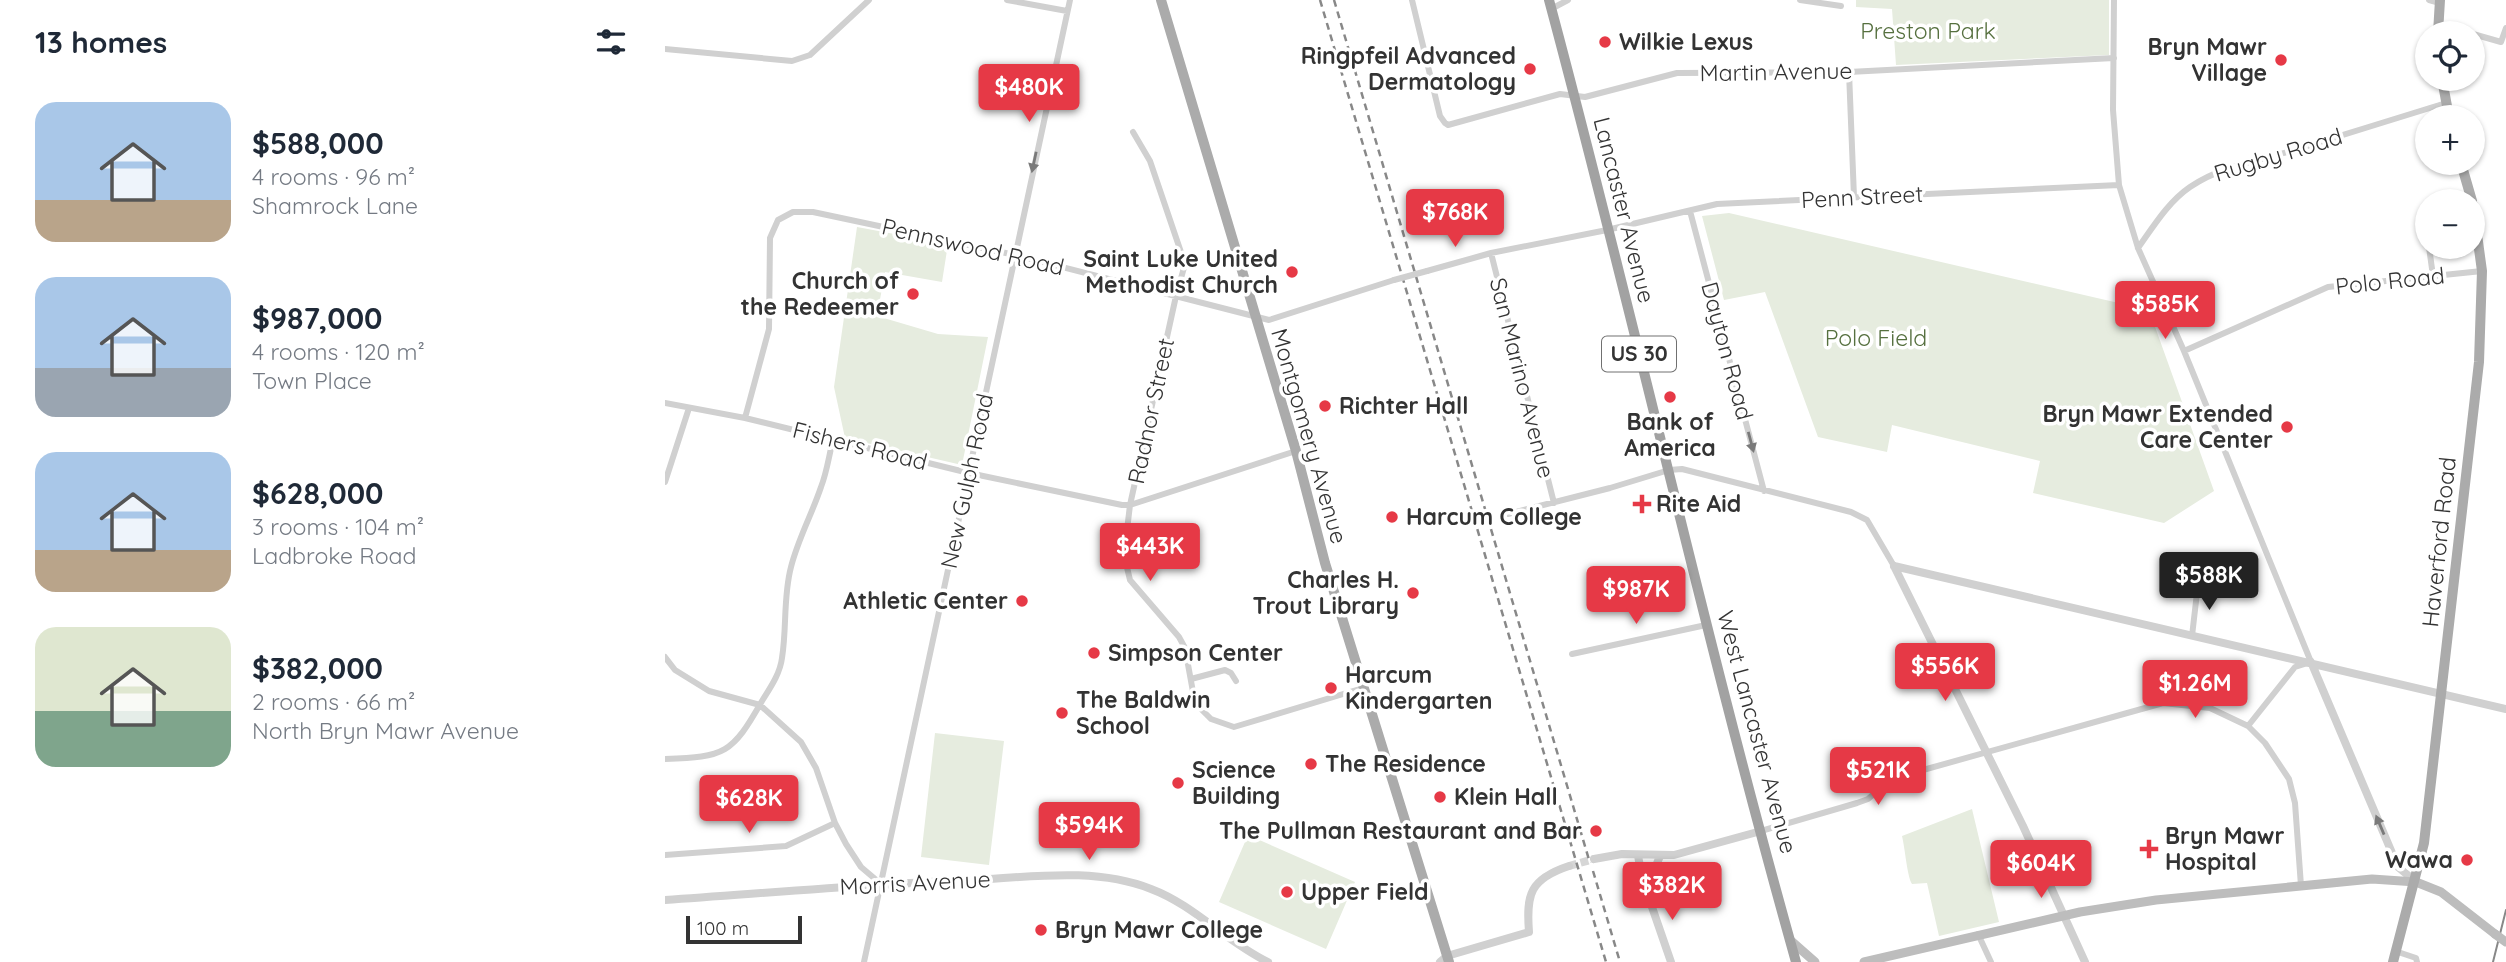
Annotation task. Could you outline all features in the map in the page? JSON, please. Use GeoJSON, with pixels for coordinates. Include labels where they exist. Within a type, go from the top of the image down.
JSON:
{"type":"FeatureCollection","features":[{"type":"Feature","properties":{"kind":"highway","name":"Lancaster Avenue"},"geometry":{"type":"LineString","coordinates":[[1550,4],[1669,470]]}},
{"type":"Feature","properties":{"kind":"highway","name":"West Lancaster Avenue"},"geometry":{"type":"LineString","coordinates":[[1669,470],[1706,625],[1796,962]]}},
{"type":"Feature","properties":{"kind":"main road","name":"Montgomery Avenue"},"geometry":{"type":"LineString","coordinates":[[1161,0],[1296,451],[1325,563],[1339,602],[1445,960]]}},
{"type":"Feature","properties":{"kind":"main road"},"geometry":{"type":"LineString","coordinates":[[2436,1],[2437,21]]}},
{"type":"Feature","properties":{"kind":"main road"},"geometry":{"type":"LineString","coordinates":[[2444,91],[2446,103]]}},
{"type":"Feature","properties":{"kind":"main road","name":"Haverford Road"},"geometry":{"type":"LineString","coordinates":[[2393,962],[2424,843],[2443,694],[2479,362],[2480,259]]}},
{"type":"Feature","properties":{"kind":"main road"},"geometry":{"type":"LineString","coordinates":[[1864,962],[2063,915],[2156,900],[2372,878],[2416,882],[2441,892],[2506,942]]}},
{"type":"Feature","properties":{"kind":"main road"},"geometry":{"type":"LineString","coordinates":[[1790,940],[1815,962]]}},
{"type":"Feature","properties":{"kind":"street"},"geometry":{"type":"LineString","coordinates":[[665,49],[801,60],[810,55],[869,0]]}},
{"type":"Feature","properties":{"kind":"street"},"geometry":{"type":"LineString","coordinates":[[1007,0],[1067,11]]}},
{"type":"Feature","properties":{"kind":"street","name":"New Gulph Road"},"geometry":{"type":"LineString","coordinates":[[864,962],[1070,0]]}},
{"type":"Feature","properties":{"kind":"street","name":"Martin Avenue"},"geometry":{"type":"LineString","coordinates":[[1412,0],[1440,116],[1445,123],[1453,124],[1560,94],[1585,97],[1677,73],[1849,72],[2114,58]]}},
{"type":"Feature","properties":{"kind":"street"},"geometry":{"type":"LineString","coordinates":[[1550,4],[1568,0]]}},
{"type":"Feature","properties":{"kind":"street"},"geometry":{"type":"LineString","coordinates":[[1800,0],[1841,6]]}},
{"type":"Feature","properties":{"kind":"street"},"geometry":{"type":"LineString","coordinates":[[2114,0],[2113,110],[2119,185],[2138,248],[2184,351],[2398,867],[2416,882]]}},
{"type":"Feature","properties":{"kind":"street"},"geometry":{"type":"LineString","coordinates":[[2485,38],[2501,42],[2506,28]]}},
{"type":"Feature","properties":{"kind":"street"},"geometry":{"type":"LineString","coordinates":[[1849,72],[1854,197]]}},
{"type":"Feature","properties":{"kind":"street","name":"Rugby Road"},"geometry":{"type":"LineString","coordinates":[[2138,248],[2174,201],[2209,175],[2446,103]]}},
{"type":"Feature","properties":{"kind":"street","name":"Radnor Street"},"geometry":{"type":"LineString","coordinates":[[1133,132],[1150,161],[1185,264],[1130,505],[1124,555],[1130,580],[1179,637],[1185,648],[1199,707],[1211,719],[1234,727],[1363,688]]}},
{"type":"Feature","properties":{"kind":"street","name":"Penn Street"},"geometry":{"type":"LineString","coordinates":[[1607,230],[1717,204],[2119,185]]}},
{"type":"Feature","properties":{"kind":"street","name":"Dayton Road"},"geometry":{"type":"LineString","coordinates":[[1690,211],[1764,491]]}},
{"type":"Feature","properties":{"kind":"street","name":"Pennswood Road"},"geometry":{"type":"LineString","coordinates":[[745,418],[769,329],[770,238],[778,220],[793,212],[813,212],[1015,255],[1269,320],[1394,280],[1491,253],[1607,230]]}},
{"type":"Feature","properties":{"kind":"street","name":"San Marino Avenue"},"geometry":{"type":"LineString","coordinates":[[1491,253],[1554,503]]}},
{"type":"Feature","properties":{"kind":"street"},"geometry":{"type":"LineString","coordinates":[[2430,259],[2433,276]]}},
{"type":"Feature","properties":{"kind":"street","name":"Polo Road"},"geometry":{"type":"LineString","coordinates":[[2184,351],[2328,286],[2482,271]]}},
{"type":"Feature","properties":{"kind":"street","name":"Fishers Road"},"geometry":{"type":"LineString","coordinates":[[665,403],[745,418],[969,473],[1122,505],[1130,505],[1296,451]]}},
{"type":"Feature","properties":{"kind":"street"},"geometry":{"type":"LineString","coordinates":[[665,482],[689,408]]}},
{"type":"Feature","properties":{"kind":"street"},"geometry":{"type":"LineString","coordinates":[[665,759],[701,757],[726,750],[741,737],[780,668],[790,568],[801,532],[822,486],[833,440]]}},
{"type":"Feature","properties":{"kind":"street"},"geometry":{"type":"LineString","coordinates":[[1508,514],[1669,470],[1682,469],[1836,508],[1867,520],[1894,566],[2023,826],[2085,962]]}},
{"type":"Feature","properties":{"kind":"street"},"geometry":{"type":"LineString","coordinates":[[1894,566],[2506,709]]}},
{"type":"Feature","properties":{"kind":"street"},"geometry":{"type":"LineString","coordinates":[[2192,636],[2199,584]]}},
{"type":"Feature","properties":{"kind":"street"},"geometry":{"type":"LineString","coordinates":[[1572,654],[1706,625]]}},
{"type":"Feature","properties":{"kind":"street"},"geometry":{"type":"LineString","coordinates":[[665,657],[675,670],[709,691],[760,705],[801,742],[816,768],[835,823],[861,867],[881,884]]}},
{"type":"Feature","properties":{"kind":"street"},"geometry":{"type":"LineString","coordinates":[[2248,726],[2295,667],[2311,662]]}},
{"type":"Feature","properties":{"kind":"street"},"geometry":{"type":"LineString","coordinates":[[1191,679],[1224,670],[1231,673],[1236,681]]}},
{"type":"Feature","properties":{"kind":"street"},"geometry":{"type":"LineString","coordinates":[[1594,859],[1622,854],[1674,855],[1857,803],[1868,799],[1890,780],[2163,703],[2210,708],[2248,726],[2265,743],[2289,779],[2295,803],[2301,886]]}},
{"type":"Feature","properties":{"kind":"street"},"geometry":{"type":"LineString","coordinates":[[665,855],[786,846],[835,823]]}},
{"type":"Feature","properties":{"kind":"street"},"geometry":{"type":"LineString","coordinates":[[1639,856],[1646,890],[1671,962]]}},
{"type":"Feature","properties":{"kind":"street"},"geometry":{"type":"LineString","coordinates":[[1646,890],[1660,856]]}},
{"type":"Feature","properties":{"kind":"street"},"geometry":{"type":"LineString","coordinates":[[1445,960],[1529,932],[1527,907],[1536,884],[1550,873],[1569,866]]}},
{"type":"Feature","properties":{"kind":"street","name":"Morris Avenue"},"geometry":{"type":"LineString","coordinates":[[665,900],[881,884],[1079,875],[1121,880],[1152,889],[1268,962]]}},
{"type":"Feature","properties":{"kind":"street"},"geometry":{"type":"LineString","coordinates":[[1978,934],[1991,962]]}},
{"type":"Feature","properties":{"kind":"street"},"geometry":{"type":"LineString","coordinates":[[2395,951],[2416,958],[2417,962]]}},
{"type":"Feature","properties":{"kind":"green space","name":"Preston Park"},"geometry":{"type":"Polygon","coordinates":[[[1856,0],[2109,0],[2109,55],[1896,65],[1892,9],[1856,7],[1856,0]]]}},
{"type":"Feature","properties":{"kind":"green space","name":"Polo Field"},"geometry":{"type":"Polygon","coordinates":[[[1729,213],[2149,310],[2214,491],[2164,523],[2033,493],[2040,461],[1892,425],[1887,452],[1818,437],[1765,292],[1724,300],[1702,216],[1729,213]]]}},
{"type":"Feature","properties":{"kind":"green space"},"geometry":{"type":"Polygon","coordinates":[[[857,227],[948,244],[942,282],[885,272],[877,316],[938,334],[988,337],[962,465],[845,438],[834,387],[857,227]]]}},
{"type":"Feature","properties":{"kind":"green space"},"geometry":{"type":"Polygon","coordinates":[[[935,733],[1004,741],[989,865],[921,857],[935,733]]]}},
{"type":"Feature","properties":{"kind":"green space"},"geometry":{"type":"Polygon","coordinates":[[[1972,809],[1999,922],[1939,936],[1927,883],[1912,884],[1910,880],[1902,836],[1972,809]]]}},
{"type":"Feature","properties":{"kind":"green space","name":"Upper Field"},"geometry":{"type":"Polygon","coordinates":[[[1248,835],[1355,882],[1326,949],[1219,902],[1248,835]]]}},
{"type":"Feature","properties":{"kind":"tunnel"},"geometry":{"type":"LineString","coordinates":[[1569,866],[1594,859]]}},
{"type":"Feature","properties":{"kind":"tram line"},"geometry":{"type":"LineString","coordinates":[[2493,962],[2506,910]]}},
{"type":"Feature","properties":{"kind":"railway"},"geometry":{"type":"LineString","coordinates":[[1320,0],[1606,962]]}},
{"type":"Feature","properties":{"kind":"railway"},"geometry":{"type":"LineString","coordinates":[[1334,0],[1590,863]]}},
{"type":"Feature","properties":{"kind":"railway"},"geometry":{"type":"LineString","coordinates":[[1593,871],[1620,962]]}},
{"type":"Feature","properties":{"kind":"place","name":"Wilkie Lexus"},"geometry":{"type":"Point","coordinates":[1605,42]}},
{"type":"Feature","properties":{"kind":"place","name":"Bryn Mawr Village"},"geometry":{"type":"Point","coordinates":[2281,60]}},
{"type":"Feature","properties":{"kind":"place","name":"Ringpfeil Advanced Dermatology"},"geometry":{"type":"Point","coordinates":[1530,69]}},
{"type":"Feature","properties":{"kind":"place","name":"Saint Luke United Methodist Church"},"geometry":{"type":"Point","coordinates":[1292,272]}},
{"type":"Feature","properties":{"kind":"place","name":"Church of the Redeemer"},"geometry":{"type":"Point","coordinates":[913,294]}},
{"type":"Feature","properties":{"kind":"place","name":"Bank of America"},"geometry":{"type":"Point","coordinates":[1670,397]}},
{"type":"Feature","properties":{"kind":"place","name":"Richter Hall"},"geometry":{"type":"Point","coordinates":[1325,406]}},
{"type":"Feature","properties":{"kind":"place","name":"Bryn Mawr Extended Care Center"},"geometry":{"type":"Point","coordinates":[2287,427]}},
{"type":"Feature","properties":{"kind":"place","name":"Rite Aid"},"geometry":{"type":"Point","coordinates":[1642,504]}},
{"type":"Feature","properties":{"kind":"place","name":"Harcum College"},"geometry":{"type":"Point","coordinates":[1392,517]}},
{"type":"Feature","properties":{"kind":"place","name":"Charles H. Trout Library"},"geometry":{"type":"Point","coordinates":[1413,593]}},
{"type":"Feature","properties":{"kind":"place","name":"Athletic Center"},"geometry":{"type":"Point","coordinates":[1022,601]}},
{"type":"Feature","properties":{"kind":"place","name":"Simpson Center"},"geometry":{"type":"Point","coordinates":[1094,653]}},
{"type":"Feature","properties":{"kind":"place","name":"Harcum Kindergarten"},"geometry":{"type":"Point","coordinates":[1331,688]}},
{"type":"Feature","properties":{"kind":"place","name":"The Baldwin School"},"geometry":{"type":"Point","coordinates":[1062,713]}},
{"type":"Feature","properties":{"kind":"place","name":"The Residence"},"geometry":{"type":"Point","coordinates":[1311,764]}},
{"type":"Feature","properties":{"kind":"place","name":"Science Building"},"geometry":{"type":"Point","coordinates":[1178,783]}},
{"type":"Feature","properties":{"kind":"place","name":"Klein Hall"},"geometry":{"type":"Point","coordinates":[1440,797]}},
{"type":"Feature","properties":{"kind":"place","name":"The Pullman Restaurant and Bar"},"geometry":{"type":"Point","coordinates":[1596,831]}},
{"type":"Feature","properties":{"kind":"place","name":"Bryn Mawr Hospital"},"geometry":{"type":"Point","coordinates":[2149,849]}},
{"type":"Feature","properties":{"kind":"place","name":"Wawa"},"geometry":{"type":"Point","coordinates":[2467,860]}},
{"type":"Feature","properties":{"kind":"place","name":"Upper Field"},"geometry":{"type":"Point","coordinates":[1287,892]}},
{"type":"Feature","properties":{"kind":"place","name":"Bryn Mawr College"},"geometry":{"type":"Point","coordinates":[1041,930]}}]}
